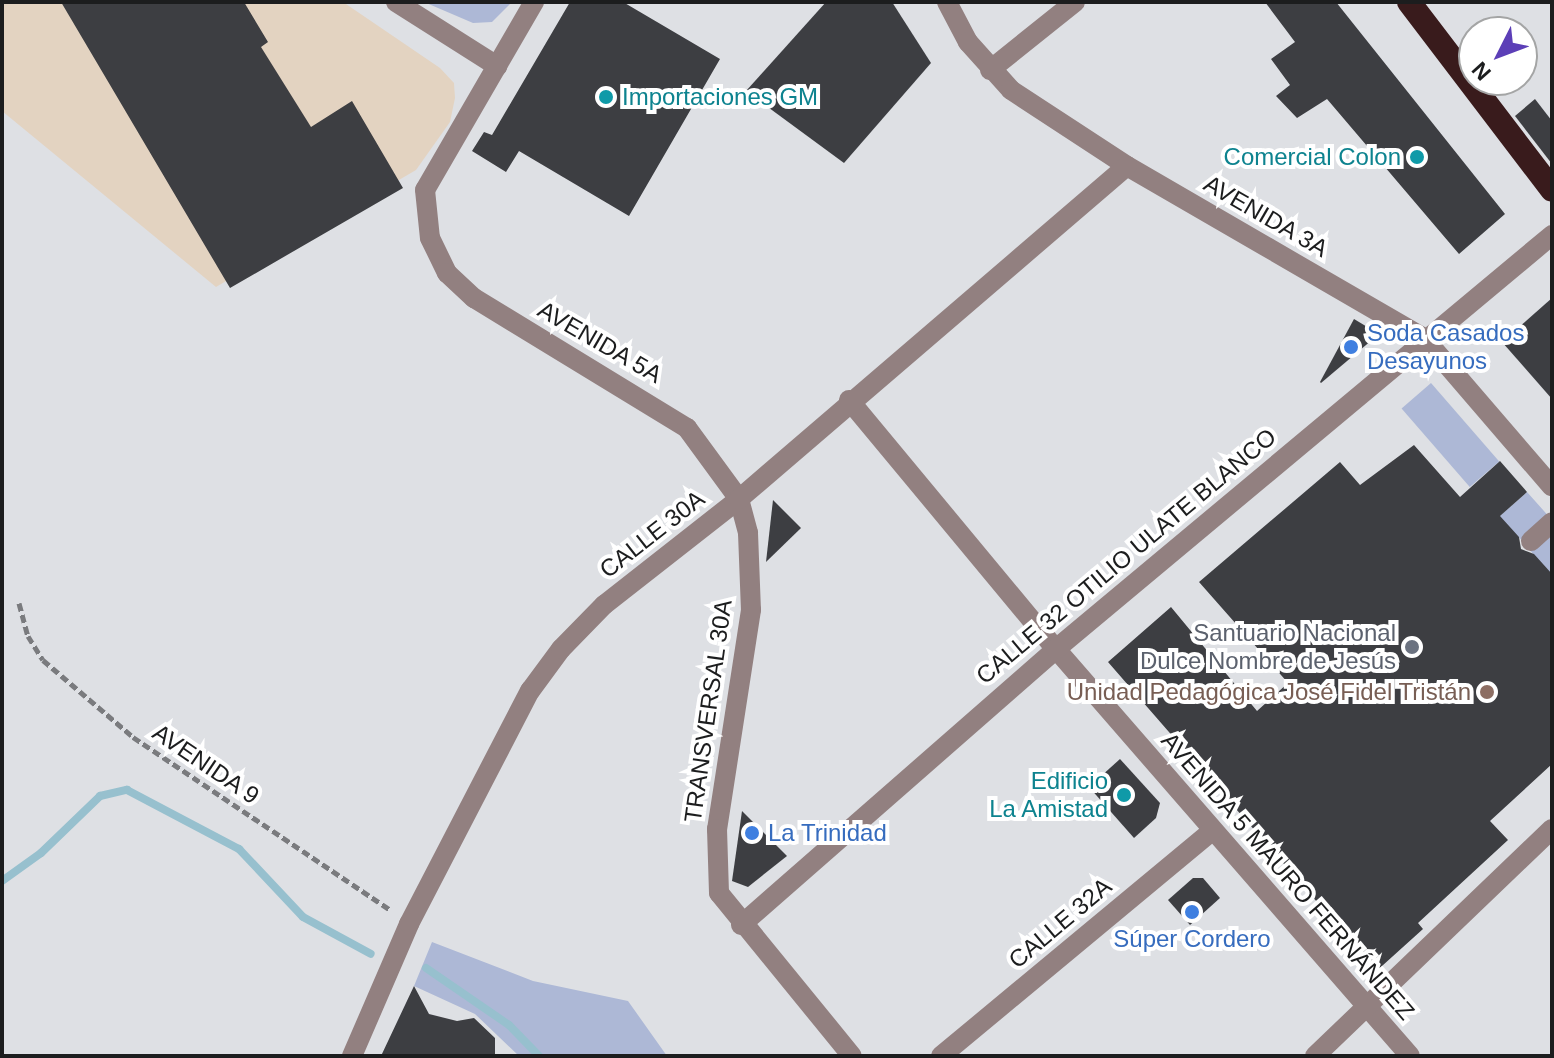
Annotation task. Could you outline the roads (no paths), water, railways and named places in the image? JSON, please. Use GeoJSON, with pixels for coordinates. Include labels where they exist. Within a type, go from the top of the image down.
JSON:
{"type":"FeatureCollection","features":[{"type":"Feature","properties":{"kind":"highway"},"geometry":{"type":"LineString","coordinates":[[1409,2],[1552,190]]}},
{"type":"Feature","properties":{"kind":"street"},"geometry":{"type":"LineString","coordinates":[[396,2],[497,66],[534,2]]}},
{"type":"Feature","properties":{"kind":"street","name":"AVENIDA 3A"},"geometry":{"type":"LineString","coordinates":[[947,2],[990,70],[1011,90],[1127,166],[1424,338],[1552,487]]}},
{"type":"Feature","properties":{"kind":"street"},"geometry":{"type":"LineString","coordinates":[[990,70],[1075,2]]}},
{"type":"Feature","properties":{"kind":"street","name":"AVENIDA 5A"},"geometry":{"type":"LineString","coordinates":[[497,66],[425,190],[430,238],[447,273],[474,298],[687,428],[739,499]]}},
{"type":"Feature","properties":{"kind":"street","name":"CALLE 30A"},"geometry":{"type":"LineString","coordinates":[[352,1056],[409,924],[530,691],[561,649],[604,605],[739,499],[849,400],[1127,166]]}},
{"type":"Feature","properties":{"kind":"street","name":"CALLE 32 OTILIO ULATE BLANCO"},"geometry":{"type":"LineString","coordinates":[[741,925],[1056,649],[1424,338],[1552,235]]}},
{"type":"Feature","properties":{"kind":"street","name":"AVENIDA 5 MAURO FERNÁNDEZ"},"geometry":{"type":"LineString","coordinates":[[849,400],[1056,649],[1410,1056]]}},
{"type":"Feature","properties":{"kind":"street","name":"TRANSVERSAL 30A"},"geometry":{"type":"LineString","coordinates":[[739,499],[748,533],[751,610],[715,867],[719,893],[741,925],[852,1056]]}},
{"type":"Feature","properties":{"kind":"street"},"geometry":{"type":"LineString","coordinates":[[1531,541],[1552,522]]}},
{"type":"Feature","properties":{"kind":"street"},"geometry":{"type":"LineString","coordinates":[[1315,1056],[1552,829]]}},
{"type":"Feature","properties":{"kind":"street","name":"CALLE 32A"},"geometry":{"type":"LineString","coordinates":[[941,1056],[1212,831]]}},
{"type":"Feature","properties":{"kind":"waterway"},"geometry":{"type":"LineString","coordinates":[[2,881],[41,853],[100,796],[127,790],[239,849],[303,917],[371,954]]}},
{"type":"Feature","properties":{"kind":"waterway"},"geometry":{"type":"LineString","coordinates":[[426,968],[509,1025],[539,1056]]}},
{"type":"Feature","properties":{"kind":"place","name":"Importaciones GM"},"geometry":{"type":"Point","coordinates":[606,97]}},
{"type":"Feature","properties":{"kind":"place","name":"Comercial Colon"},"geometry":{"type":"Point","coordinates":[1417,157]}},
{"type":"Feature","properties":{"kind":"place","name":"Soda Casados Desayunos"},"geometry":{"type":"Point","coordinates":[1351,347]}},
{"type":"Feature","properties":{"kind":"place","name":"Santuario Nacional Dulce Nombre de Jesús"},"geometry":{"type":"Point","coordinates":[1412,647]}},
{"type":"Feature","properties":{"kind":"place","name":"Unidad Pedagógica José Fidel Tristán"},"geometry":{"type":"Point","coordinates":[1487,692]}},
{"type":"Feature","properties":{"kind":"place","name":"Edificio La Amistad"},"geometry":{"type":"Point","coordinates":[1124,795]}},
{"type":"Feature","properties":{"kind":"place","name":"La Trinidad"},"geometry":{"type":"Point","coordinates":[752,833]}},
{"type":"Feature","properties":{"kind":"place","name":"Súper Cordero"},"geometry":{"type":"Point","coordinates":[1192,912]}}]}
